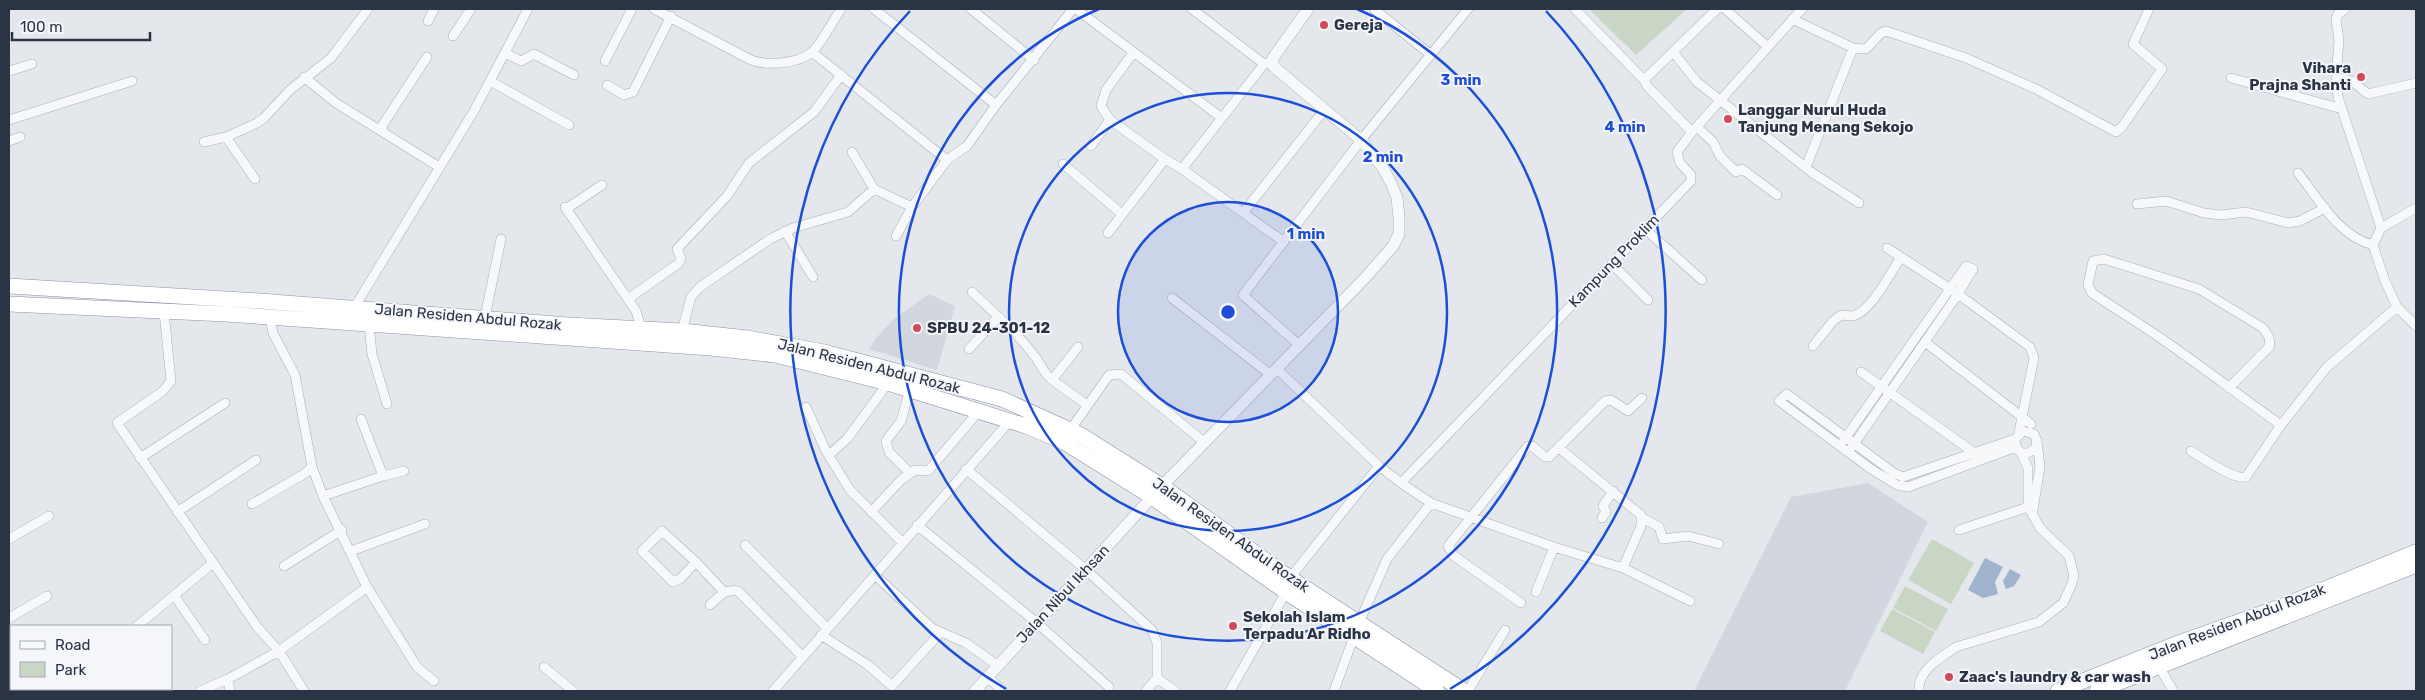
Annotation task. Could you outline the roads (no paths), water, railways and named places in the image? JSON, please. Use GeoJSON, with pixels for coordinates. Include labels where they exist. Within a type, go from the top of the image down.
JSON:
{"type":"FeatureCollection","features":[{"type":"Feature","properties":{"kind":"highway","name":"Jalan Residen Abdul Rozak"},"geometry":{"type":"LineString","coordinates":[[9,286],[354,308],[483,324],[752,352],[810,363],[888,383],[1010,421],[1064,442],[1157,492]]}},
{"type":"Feature","properties":{"kind":"highway","name":"Jalan Residen Abdul Rozak"},"geometry":{"type":"LineString","coordinates":[[9,304],[270,317],[369,325],[483,324],[641,328],[783,343],[867,362],[1002,399],[1071,429],[1288,585],[1357,630],[1464,691]]}},
{"type":"Feature","properties":{"kind":"highway","name":"Jalan Residen Abdul Rozak"},"geometry":{"type":"LineString","coordinates":[[2058,691],[2181,642],[2289,603],[2416,552]]}},
{"type":"Feature","properties":{"kind":"highway","name":"Jalan Residen Abdul Rozak"},"geometry":{"type":"LineString","coordinates":[[2098,691],[2159,666],[2206,650],[2416,565]]}},
{"type":"Feature","properties":{"kind":"highway","name":"Jalan Residen Abdul Rozak"},"geometry":{"type":"LineString","coordinates":[[1357,630],[1437,691]]}},
{"type":"Feature","properties":{"kind":"street"},"geometry":{"type":"LineString","coordinates":[[204,142],[226,137],[257,124],[304,77],[331,58],[368,9]]}},
{"type":"Feature","properties":{"kind":"street"},"geometry":{"type":"LineString","coordinates":[[428,21],[434,9]]}},
{"type":"Feature","properties":{"kind":"street"},"geometry":{"type":"LineString","coordinates":[[453,36],[471,9]]}},
{"type":"Feature","properties":{"kind":"street"},"geometry":{"type":"LineString","coordinates":[[354,308],[490,82],[528,9]]}},
{"type":"Feature","properties":{"kind":"street"},"geometry":{"type":"LineString","coordinates":[[605,61],[632,9]]}},
{"type":"Feature","properties":{"kind":"street"},"geometry":{"type":"LineString","coordinates":[[654,9],[671,16],[756,62],[766,63],[790,61],[812,52],[841,9]]}},
{"type":"Feature","properties":{"kind":"street"},"geometry":{"type":"LineString","coordinates":[[874,9],[996,105]]}},
{"type":"Feature","properties":{"kind":"street"},"geometry":{"type":"LineString","coordinates":[[971,9],[1034,60]]}},
{"type":"Feature","properties":{"kind":"street"},"geometry":{"type":"LineString","coordinates":[[896,236],[912,207],[947,160],[964,150],[996,105],[1075,9],[1222,118]]}},
{"type":"Feature","properties":{"kind":"street"},"geometry":{"type":"LineString","coordinates":[[1192,9],[1268,63]]}},
{"type":"Feature","properties":{"kind":"street"},"geometry":{"type":"LineString","coordinates":[[1182,169],[1268,63],[1308,9]]}},
{"type":"Feature","properties":{"kind":"street"},"geometry":{"type":"LineString","coordinates":[[1374,9],[1432,55]]}},
{"type":"Feature","properties":{"kind":"street"},"geometry":{"type":"LineString","coordinates":[[1300,346],[1243,295],[1362,140],[1468,9]]}},
{"type":"Feature","properties":{"kind":"street"},"geometry":{"type":"LineString","coordinates":[[1575,9],[1644,80],[1647,86],[1694,130],[1713,142],[1720,156],[1736,172],[1742,169],[1777,195]]}},
{"type":"Feature","properties":{"kind":"street"},"geometry":{"type":"LineString","coordinates":[[1644,80],[1717,9]]}},
{"type":"Feature","properties":{"kind":"street"},"geometry":{"type":"LineString","coordinates":[[1725,9],[1768,47]]}},
{"type":"Feature","properties":{"kind":"street","name":"Kampung Proklim"},"geometry":{"type":"LineString","coordinates":[[1401,483],[1692,181],[1691,175],[1680,163],[1677,152],[1694,130],[1802,9]]}},
{"type":"Feature","properties":{"kind":"street"},"geometry":{"type":"LineString","coordinates":[[1792,19],[1852,48],[1866,49],[1881,33],[1886,31],[1966,58],[2036,89],[2116,132],[2122,127],[2162,69],[2133,42],[2149,9]]}},
{"type":"Feature","properties":{"kind":"street"},"geometry":{"type":"LineString","coordinates":[[2345,9],[2336,18],[2339,40],[2336,77],[2338,97],[2381,228]]}},
{"type":"Feature","properties":{"kind":"street"},"geometry":{"type":"LineString","coordinates":[[607,85],[624,94],[633,92],[671,16]]}},
{"type":"Feature","properties":{"kind":"street"},"geometry":{"type":"LineString","coordinates":[[1806,167],[1852,48]]}},
{"type":"Feature","properties":{"kind":"street"},"geometry":{"type":"LineString","coordinates":[[812,52],[947,160]]}},
{"type":"Feature","properties":{"kind":"street"},"geometry":{"type":"LineString","coordinates":[[1673,52],[1698,82],[1814,174],[1859,203]]}},
{"type":"Feature","properties":{"kind":"street"},"geometry":{"type":"LineString","coordinates":[[505,53],[521,61],[534,54],[574,75]]}},
{"type":"Feature","properties":{"kind":"street"},"geometry":{"type":"LineString","coordinates":[[1133,53],[1102,97],[1100,106],[1110,120],[1284,242]]}},
{"type":"Feature","properties":{"kind":"street"},"geometry":{"type":"LineString","coordinates":[[383,131],[382,126],[427,57]]}},
{"type":"Feature","properties":{"kind":"street","name":"Jalan Nibul Ikhsan"},"geometry":{"type":"LineString","coordinates":[[974,691],[1085,568],[1204,442],[1300,346],[1393,246],[1399,234],[1400,216],[1391,183],[1383,168],[1362,140],[1268,63]]}},
{"type":"Feature","properties":{"kind":"street"},"geometry":{"type":"LineString","coordinates":[[9,71],[32,64]]}},
{"type":"Feature","properties":{"kind":"street"},"geometry":{"type":"LineString","coordinates":[[628,299],[679,263],[681,258],[678,249],[727,196],[743,170],[770,144],[814,112],[841,75]]}},
{"type":"Feature","properties":{"kind":"street"},"geometry":{"type":"LineString","coordinates":[[304,77],[336,103],[439,167]]}},
{"type":"Feature","properties":{"kind":"street"},"geometry":{"type":"LineString","coordinates":[[2336,77],[2352,81],[2368,94],[2416,83]]}},
{"type":"Feature","properties":{"kind":"street"},"geometry":{"type":"LineString","coordinates":[[2232,78],[2342,109]]}},
{"type":"Feature","properties":{"kind":"street"},"geometry":{"type":"LineString","coordinates":[[9,120],[132,81]]}},
{"type":"Feature","properties":{"kind":"street"},"geometry":{"type":"LineString","coordinates":[[490,82],[569,126]]}},
{"type":"Feature","properties":{"kind":"street"},"geometry":{"type":"LineString","coordinates":[[1243,213],[1325,109]]}},
{"type":"Feature","properties":{"kind":"street"},"geometry":{"type":"LineString","coordinates":[[1091,146],[1110,120]]}},
{"type":"Feature","properties":{"kind":"street"},"geometry":{"type":"LineString","coordinates":[[226,137],[255,179]]}},
{"type":"Feature","properties":{"kind":"street"},"geometry":{"type":"LineString","coordinates":[[9,141],[20,138]]}},
{"type":"Feature","properties":{"kind":"street"},"geometry":{"type":"LineString","coordinates":[[852,152],[874,189],[912,207]]}},
{"type":"Feature","properties":{"kind":"street"},"geometry":{"type":"LineString","coordinates":[[1108,233],[1165,159]]}},
{"type":"Feature","properties":{"kind":"street"},"geometry":{"type":"LineString","coordinates":[[1064,164],[1122,214]]}},
{"type":"Feature","properties":{"kind":"street"},"geometry":{"type":"LineString","coordinates":[[2298,174],[2344,230],[2358,240],[2373,245]]}},
{"type":"Feature","properties":{"kind":"street"},"geometry":{"type":"LineString","coordinates":[[602,185],[565,208],[636,311],[641,328]]}},
{"type":"Feature","properties":{"kind":"street"},"geometry":{"type":"LineString","coordinates":[[682,331],[691,297],[700,287],[740,257],[785,231],[848,212],[874,189]]}},
{"type":"Feature","properties":{"kind":"street"},"geometry":{"type":"LineString","coordinates":[[2136,204],[2166,201],[2204,213],[2221,215],[2246,212],[2288,223],[2300,221],[2325,208]]}},
{"type":"Feature","properties":{"kind":"street"},"geometry":{"type":"LineString","coordinates":[[2416,208],[2381,228],[2373,245],[2385,281],[2397,307],[2416,326]]}},
{"type":"Feature","properties":{"kind":"street"},"geometry":{"type":"LineString","coordinates":[[1646,230],[1702,280]]}},
{"type":"Feature","properties":{"kind":"street"},"geometry":{"type":"LineString","coordinates":[[785,231],[813,277]]}},
{"type":"Feature","properties":{"kind":"street"},"geometry":{"type":"LineString","coordinates":[[483,324],[501,239]]}},
{"type":"Feature","properties":{"kind":"street"},"geometry":{"type":"LineString","coordinates":[[1887,248],[1954,291],[2030,347],[2033,352],[2026,408],[2018,443],[2028,473],[2031,509],[2040,528],[2063,548],[2072,564],[2074,576],[2063,603],[2039,622],[1956,648],[1927,670],[1920,680],[1919,691]]}},
{"type":"Feature","properties":{"kind":"street"},"geometry":{"type":"LineString","coordinates":[[1813,346],[1832,321],[1840,315],[1853,316],[1861,313],[1867,307],[1901,257]]}},
{"type":"Feature","properties":{"kind":"street"},"geometry":{"type":"LineString","coordinates":[[2229,388],[2270,346],[2269,337],[2264,328],[2199,289],[2104,259],[2093,262],[2088,285],[2092,292],[2160,337],[2229,388],[2281,425]]}},
{"type":"Feature","properties":{"kind":"street"},"geometry":{"type":"LineString","coordinates":[[1612,264],[1648,300]]}},
{"type":"Feature","properties":{"kind":"street"},"geometry":{"type":"LineString","coordinates":[[1848,453],[1925,342],[1954,291]]}},
{"type":"Feature","properties":{"kind":"street"},"geometry":{"type":"LineString","coordinates":[[1840,446],[1880,388],[1954,291]]}},
{"type":"Feature","properties":{"kind":"street"},"geometry":{"type":"LineString","coordinates":[[972,292],[1036,358],[1043,373],[1087,405]]}},
{"type":"Feature","properties":{"kind":"street"},"geometry":{"type":"LineString","coordinates":[[1172,298],[1274,372],[1379,466],[1431,503],[1554,547],[1623,568],[1690,601]]}},
{"type":"Feature","properties":{"kind":"street"},"geometry":{"type":"LineString","coordinates":[[2191,451],[2220,468],[2243,478],[2246,477],[2281,425],[2327,367],[2397,307]]}},
{"type":"Feature","properties":{"kind":"street"},"geometry":{"type":"LineString","coordinates":[[164,312],[171,381],[163,391],[117,423],[258,628],[279,651],[304,691]]}},
{"type":"Feature","properties":{"kind":"street"},"geometry":{"type":"LineString","coordinates":[[270,317],[273,333],[296,379],[312,467],[323,496],[342,530],[367,587],[416,667],[434,681]]}},
{"type":"Feature","properties":{"kind":"street"},"geometry":{"type":"LineString","coordinates":[[969,349],[998,317]]}},
{"type":"Feature","properties":{"kind":"street"},"geometry":{"type":"LineString","coordinates":[[369,325],[372,354],[387,404]]}},
{"type":"Feature","properties":{"kind":"street"},"geometry":{"type":"LineString","coordinates":[[1925,342],[2031,424]]}},
{"type":"Feature","properties":{"kind":"street"},"geometry":{"type":"LineString","coordinates":[[1052,380],[1078,347]]}},
{"type":"Feature","properties":{"kind":"street"},"geometry":{"type":"LineString","coordinates":[[1861,372],[1880,388],[1976,454]]}},
{"type":"Feature","properties":{"kind":"street"},"geometry":{"type":"LineString","coordinates":[[1071,429],[1109,375],[1121,374],[1204,442]]}},
{"type":"Feature","properties":{"kind":"street"},"geometry":{"type":"LineString","coordinates":[[829,456],[847,439],[888,383]]}},
{"type":"Feature","properties":{"kind":"street"},"geometry":{"type":"LineString","coordinates":[[910,389],[901,420],[886,442],[888,452],[910,474]]}},
{"type":"Feature","properties":{"kind":"street"},"geometry":{"type":"LineString","coordinates":[[1902,482],[1846,436],[1787,394],[1779,400],[1779,403],[1848,453],[1902,482],[2018,443],[2028,431],[2036,438]]}},
{"type":"Feature","properties":{"kind":"street"},"geometry":{"type":"LineString","coordinates":[[1521,603],[1454,556],[1448,546],[1527,447],[1532,446],[1546,458],[1559,448],[1605,401],[1611,400],[1628,411],[1642,398]]}},
{"type":"Feature","properties":{"kind":"street"},"geometry":{"type":"LineString","coordinates":[[140,458],[225,403]]}},
{"type":"Feature","properties":{"kind":"street"},"geometry":{"type":"LineString","coordinates":[[806,407],[829,456],[850,490],[903,543]]}},
{"type":"Feature","properties":{"kind":"street"},"geometry":{"type":"LineString","coordinates":[[2026,408],[2036,438],[2040,467],[2031,509]]}},
{"type":"Feature","properties":{"kind":"street"},"geometry":{"type":"LineString","coordinates":[[871,512],[901,480],[918,469],[924,472],[928,471],[979,411]]}},
{"type":"Feature","properties":{"kind":"street"},"geometry":{"type":"LineString","coordinates":[[361,419],[383,476]]}},
{"type":"Feature","properties":{"kind":"street"},"geometry":{"type":"LineString","coordinates":[[778,689],[824,631],[1010,421]]}},
{"type":"Feature","properties":{"kind":"street"},"geometry":{"type":"LineString","coordinates":[[1937,471],[1976,454],[2018,443],[2032,451],[2036,438]]}},
{"type":"Feature","properties":{"kind":"street"},"geometry":{"type":"LineString","coordinates":[[1559,448],[1613,491],[1641,517],[1659,527],[1663,539],[1688,536],[1719,544]]}},
{"type":"Feature","properties":{"kind":"street"},"geometry":{"type":"LineString","coordinates":[[177,512],[256,460]]}},
{"type":"Feature","properties":{"kind":"street"},"geometry":{"type":"LineString","coordinates":[[1230,691],[1288,585],[1379,466]]}},
{"type":"Feature","properties":{"kind":"street"},"geometry":{"type":"LineString","coordinates":[[252,504],[304,474],[312,467]]}},
{"type":"Feature","properties":{"kind":"street"},"geometry":{"type":"LineString","coordinates":[[966,470],[1085,568],[1152,630],[1158,643],[1157,678],[1146,691]]}},
{"type":"Feature","properties":{"kind":"street"},"geometry":{"type":"LineString","coordinates":[[323,496],[404,471]]}},
{"type":"Feature","properties":{"kind":"street"},"geometry":{"type":"LineString","coordinates":[[1602,518],[1606,512],[1603,506],[1613,491]]}},
{"type":"Feature","properties":{"kind":"street"},"geometry":{"type":"LineString","coordinates":[[1334,691],[1357,630],[1387,560],[1431,503]]}},
{"type":"Feature","properties":{"kind":"street"},"geometry":{"type":"LineString","coordinates":[[1959,530],[2031,509]]}},
{"type":"Feature","properties":{"kind":"street"},"geometry":{"type":"LineString","coordinates":[[9,539],[49,516]]}},
{"type":"Feature","properties":{"kind":"street"},"geometry":{"type":"LineString","coordinates":[[1623,568],[1641,526],[1641,517]]}},
{"type":"Feature","properties":{"kind":"street"},"geometry":{"type":"LineString","coordinates":[[351,551],[425,524]]}},
{"type":"Feature","properties":{"kind":"street"},"geometry":{"type":"LineString","coordinates":[[917,525],[1036,622],[1109,687]]}},
{"type":"Feature","properties":{"kind":"street"},"geometry":{"type":"LineString","coordinates":[[284,566],[342,530]]}},
{"type":"Feature","properties":{"kind":"street"},"geometry":{"type":"LineString","coordinates":[[696,562],[680,579],[673,582],[642,550],[662,531],[696,562],[724,592]]}},
{"type":"Feature","properties":{"kind":"street"},"geometry":{"type":"LineString","coordinates":[[745,545],[824,631],[895,688],[940,633]]}},
{"type":"Feature","properties":{"kind":"street"},"geometry":{"type":"LineString","coordinates":[[1536,592],[1554,547]]}},
{"type":"Feature","properties":{"kind":"street"},"geometry":{"type":"LineString","coordinates":[[138,625],[213,563]]}},
{"type":"Feature","properties":{"kind":"street"},"geometry":{"type":"LineString","coordinates":[[875,575],[915,613],[940,633],[966,643],[997,665]]}},
{"type":"Feature","properties":{"kind":"street"},"geometry":{"type":"LineString","coordinates":[[200,691],[228,679],[279,651],[367,587]]}},
{"type":"Feature","properties":{"kind":"street"},"geometry":{"type":"LineString","coordinates":[[710,605],[724,592],[732,590],[744,596],[803,657]]}},
{"type":"Feature","properties":{"kind":"street"},"geometry":{"type":"LineString","coordinates":[[9,618],[47,596]]}},
{"type":"Feature","properties":{"kind":"street"},"geometry":{"type":"LineString","coordinates":[[174,596],[205,640]]}},
{"type":"Feature","properties":{"kind":"street"},"geometry":{"type":"LineString","coordinates":[[1468,691],[1505,630]]}},
{"type":"Feature","properties":{"kind":"street"},"geometry":{"type":"LineString","coordinates":[[2159,666],[2172,691]]}},
{"type":"Feature","properties":{"kind":"street"},"geometry":{"type":"LineString","coordinates":[[544,667],[573,691]]}},
{"type":"Feature","properties":{"kind":"street"},"geometry":{"type":"LineString","coordinates":[[987,677],[1002,691]]}},
{"type":"Feature","properties":{"kind":"street"},"geometry":{"type":"LineString","coordinates":[[1157,678],[1175,691]]}},
{"type":"Feature","properties":{"kind":"street"},"geometry":{"type":"LineString","coordinates":[[228,679],[230,691]]}},
{"type":"Feature","properties":{"kind":"water"},"geometry":{"type":"Polygon","coordinates":[[[1985,558],[2003,567],[1995,582],[1998,594],[1983,598],[1968,590],[1985,558]]]}},
{"type":"Feature","properties":{"kind":"water"},"geometry":{"type":"Polygon","coordinates":[[[2010,569],[2021,575],[2014,586],[2006,589],[2003,581],[2010,569]]]}},
{"type":"Feature","properties":{"kind":"place","name":"Gereja"},"geometry":{"type":"Point","coordinates":[1324,25]}},
{"type":"Feature","properties":{"kind":"place","name":"Vihara Prajna Shanti"},"geometry":{"type":"Point","coordinates":[2361,77]}},
{"type":"Feature","properties":{"kind":"place","name":"Langgar Nurul Huda Tanjung Menang Sekojo"},"geometry":{"type":"Point","coordinates":[1728,119]}},
{"type":"Feature","properties":{"kind":"place","name":"SPBU 24-301-12"},"geometry":{"type":"Point","coordinates":[917,328]}},
{"type":"Feature","properties":{"kind":"place","name":"Sekolah Islam Terpadu Ar Ridho"},"geometry":{"type":"Point","coordinates":[1233,626]}},
{"type":"Feature","properties":{"kind":"place","name":"Zaac's laundry & car wash"},"geometry":{"type":"Point","coordinates":[1949,677]}}]}
